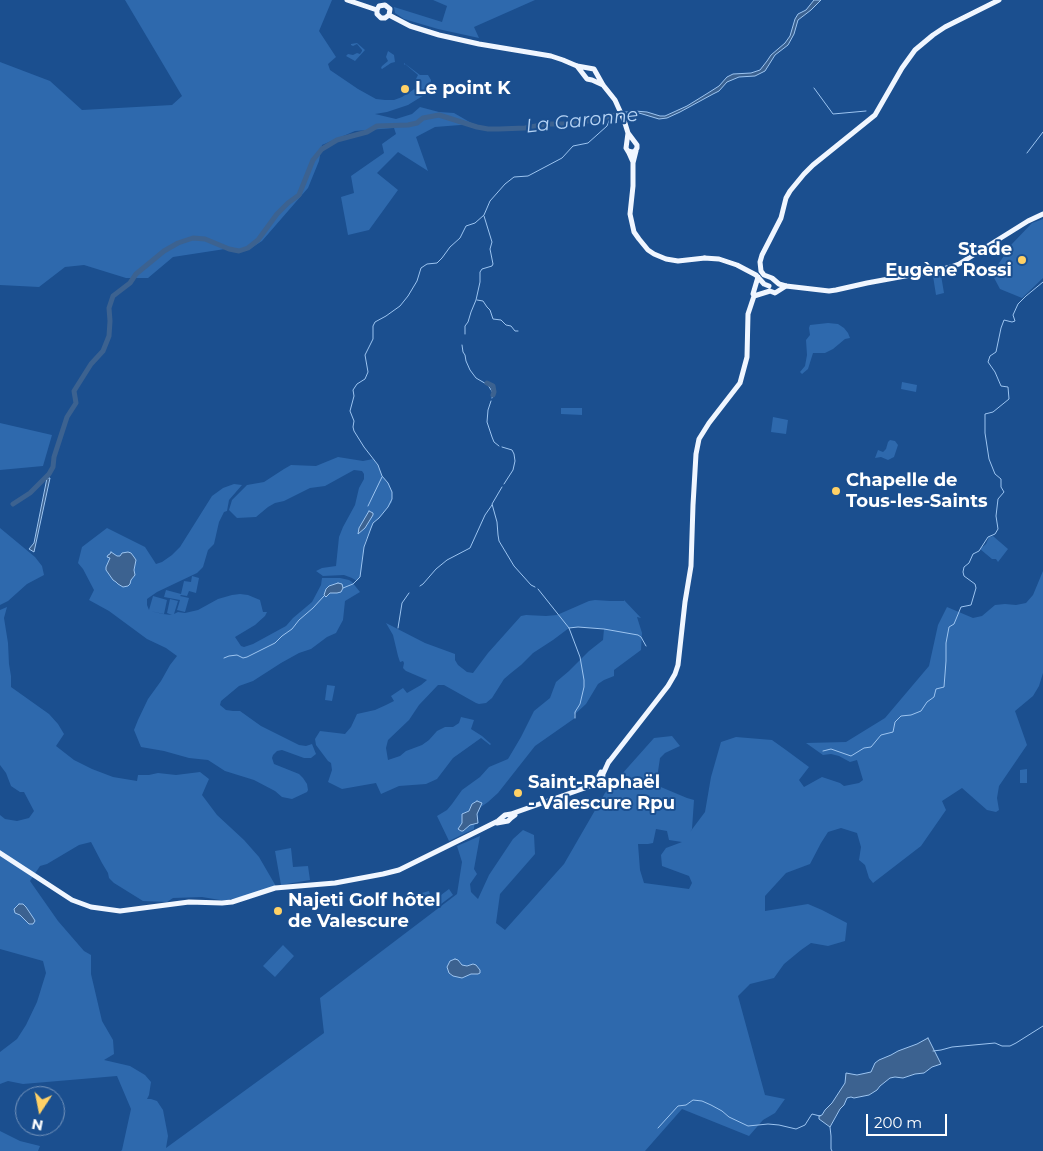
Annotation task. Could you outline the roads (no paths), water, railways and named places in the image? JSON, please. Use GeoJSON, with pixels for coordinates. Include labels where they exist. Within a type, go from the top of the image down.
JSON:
{"type":"FeatureCollection","features":[{"type":"Feature","properties":{"kind":"main road"},"geometry":{"type":"LineString","coordinates":[[347,0],[377,10]]}},
{"type":"Feature","properties":{"kind":"main road"},"geometry":{"type":"LineString","coordinates":[[774,286],[772,278],[762,273],[760,267],[762,255],[781,218],[786,198],[794,186],[813,165],[875,115],[906,60],[920,46],[945,27],[999,0]]}},
{"type":"Feature","properties":{"kind":"main road"},"geometry":{"type":"LineString","coordinates":[[377,10],[382,5],[387,6],[390,11],[389,15]]}},
{"type":"Feature","properties":{"kind":"main road"},"geometry":{"type":"LineString","coordinates":[[377,10],[378,16],[381,18],[389,15]]}},
{"type":"Feature","properties":{"kind":"main road"},"geometry":{"type":"LineString","coordinates":[[389,15],[410,26],[439,35],[551,56],[577,66],[594,69],[614,100],[628,132],[637,145],[633,163],[630,214],[634,232],[645,248],[666,259],[678,261],[705,258],[725,261],[737,264],[752,272],[764,284],[836,290],[867,282],[952,267],[1028,220],[1043,214]]}},
{"type":"Feature","properties":{"kind":"main road"},"geometry":{"type":"LineString","coordinates":[[577,66],[586,78],[603,85]]}},
{"type":"Feature","properties":{"kind":"main road"},"geometry":{"type":"LineString","coordinates":[[584,74],[588,68]]}},
{"type":"Feature","properties":{"kind":"main road"},"geometry":{"type":"LineString","coordinates":[[592,80],[596,74]]}},
{"type":"Feature","properties":{"kind":"main road"},"geometry":{"type":"LineString","coordinates":[[628,132],[626,148],[633,163]]}},
{"type":"Feature","properties":{"kind":"main road"},"geometry":{"type":"LineString","coordinates":[[627,144],[634,142]]}},
{"type":"Feature","properties":{"kind":"main road"},"geometry":{"type":"LineString","coordinates":[[628,152],[636,150]]}},
{"type":"Feature","properties":{"kind":"main road"},"geometry":{"type":"LineString","coordinates":[[752,272],[760,267]]}},
{"type":"Feature","properties":{"kind":"main road"},"geometry":{"type":"LineString","coordinates":[[0,853],[76,902],[91,907],[120,911],[189,902],[227,903],[275,888],[322,884],[391,873],[506,818],[579,790],[597,781],[609,762],[668,686],[678,665],[691,566],[696,454],[699,439],[740,383],[747,356],[748,316],[758,277]]}},
{"type":"Feature","properties":{"kind":"main road"},"geometry":{"type":"LineString","coordinates":[[754,296],[774,286]]}},
{"type":"Feature","properties":{"kind":"waterway"},"geometry":{"type":"LineString","coordinates":[[814,88],[833,114],[866,111]]}},
{"type":"Feature","properties":{"kind":"waterway","name":"La Garonne"},"geometry":{"type":"LineString","coordinates":[[13,504],[30,493],[49,474],[53,467],[54,457],[67,417],[76,403],[74,391],[91,364],[103,351],[109,336],[109,308],[113,296],[164,251],[178,243],[193,238],[205,239],[239,251],[248,248],[258,240],[277,214],[299,195],[313,160],[322,149],[337,140],[367,132],[377,126],[408,125],[417,123],[423,118],[439,115],[488,129],[525,128],[547,124],[573,124],[616,115]]}},
{"type":"Feature","properties":{"kind":"waterway"},"geometry":{"type":"LineString","coordinates":[[343,588],[353,584],[360,577],[364,547],[373,523],[388,507],[392,499],[392,492],[382,476],[378,465],[354,431],[354,421],[350,411],[354,396],[353,390],[357,384],[365,379],[368,372],[365,355],[373,339],[373,326],[375,322],[400,306],[417,281],[421,268],[427,264],[437,263],[460,238],[466,226],[475,223],[484,215],[490,201],[505,184],[514,177],[528,176],[562,158],[573,146],[588,143],[607,126],[611,116]]}},
{"type":"Feature","properties":{"kind":"waterway"},"geometry":{"type":"LineString","coordinates":[[1027,153],[1043,132]]}},
{"type":"Feature","properties":{"kind":"waterway"},"geometry":{"type":"LineString","coordinates":[[465,334],[465,326],[476,300],[480,272],[482,269],[493,264],[490,249],[492,242],[484,216]]}},
{"type":"Feature","properties":{"kind":"waterway"},"geometry":{"type":"LineString","coordinates":[[823,751],[831,749],[851,756],[864,748],[871,747],[881,735],[893,732],[895,722],[901,716],[921,711],[927,702],[934,697],[936,689],[944,687],[946,643],[949,627],[954,624],[961,607],[971,605],[976,588],[975,584],[964,576],[964,567],[969,563],[973,554],[979,551],[988,537],[995,534],[998,529],[996,516],[998,499],[1004,492],[1001,487],[1001,479],[995,474],[989,459],[985,433],[985,414],[993,412],[1009,399],[1008,387],[1001,386],[988,362],[990,356],[996,352],[1004,320],[1015,321],[1013,315],[1018,304],[1043,282]]}},
{"type":"Feature","properties":{"kind":"waterway"},"geometry":{"type":"LineString","coordinates":[[477,300],[483,301],[490,310],[493,319],[501,320],[515,331],[518,331]]}},
{"type":"Feature","properties":{"kind":"waterway"},"geometry":{"type":"LineString","coordinates":[[462,345],[470,370],[476,378],[488,385],[493,393],[492,398]]}},
{"type":"Feature","properties":{"kind":"waterway"},"geometry":{"type":"LineString","coordinates":[[487,383],[493,386],[493,395]]}},
{"type":"Feature","properties":{"kind":"waterway"},"geometry":{"type":"LineString","coordinates":[[491,401],[487,422],[494,442],[499,446]]}},
{"type":"Feature","properties":{"kind":"waterway"},"geometry":{"type":"LineString","coordinates":[[502,447],[512,450],[515,461],[513,470],[504,484]]}},
{"type":"Feature","properties":{"kind":"waterway"},"geometry":{"type":"LineString","coordinates":[[368,506],[382,477]]}},
{"type":"Feature","properties":{"kind":"waterway"},"geometry":{"type":"LineString","coordinates":[[502,487],[492,504],[497,522],[499,541],[514,566],[535,587]]}},
{"type":"Feature","properties":{"kind":"waterway"},"geometry":{"type":"LineString","coordinates":[[420,586],[447,560],[470,548],[485,515],[492,505]]}},
{"type":"Feature","properties":{"kind":"waterway"},"geometry":{"type":"LineString","coordinates":[[538,589],[569,628],[580,657],[584,687],[580,704],[575,712],[575,718]]}},
{"type":"Feature","properties":{"kind":"waterway"},"geometry":{"type":"LineString","coordinates":[[398,628],[402,603],[409,593]]}},
{"type":"Feature","properties":{"kind":"waterway"},"geometry":{"type":"LineString","coordinates":[[224,658],[237,655],[243,658],[247,657],[275,643],[292,629],[324,596]]}},
{"type":"Feature","properties":{"kind":"waterway"},"geometry":{"type":"LineString","coordinates":[[569,628],[604,629],[638,635],[646,646]]}},
{"type":"Feature","properties":{"kind":"waterway"},"geometry":{"type":"LineString","coordinates":[[933,1051],[952,1047],[995,1043],[1002,1046],[1010,1046],[1043,1026]]}},
{"type":"Feature","properties":{"kind":"waterway"},"geometry":{"type":"LineString","coordinates":[[658,1128],[678,1106],[686,1105],[693,1100],[711,1105],[729,1117],[748,1126],[768,1124],[796,1129],[805,1125],[812,1114],[820,1116]]}},
{"type":"Feature","properties":{"kind":"waterway"},"geometry":{"type":"LineString","coordinates":[[830,1127],[832,1151]]}},
{"type":"Feature","properties":{"kind":"place","name":"Le point K"},"geometry":{"type":"Point","coordinates":[405,89]}},
{"type":"Feature","properties":{"kind":"place","name":"Stade Eugène Rossi"},"geometry":{"type":"Point","coordinates":[1022,260]}},
{"type":"Feature","properties":{"kind":"place","name":"Chapelle de Tous-les-Saints"},"geometry":{"type":"Point","coordinates":[836,491]}},
{"type":"Feature","properties":{"kind":"place","name":"Saint-Raphaël - Valescure Rpu"},"geometry":{"type":"Point","coordinates":[518,793]}},
{"type":"Feature","properties":{"kind":"place","name":"Najeti Golf hôtel de Valescure"},"geometry":{"type":"Point","coordinates":[278,911]}}]}
